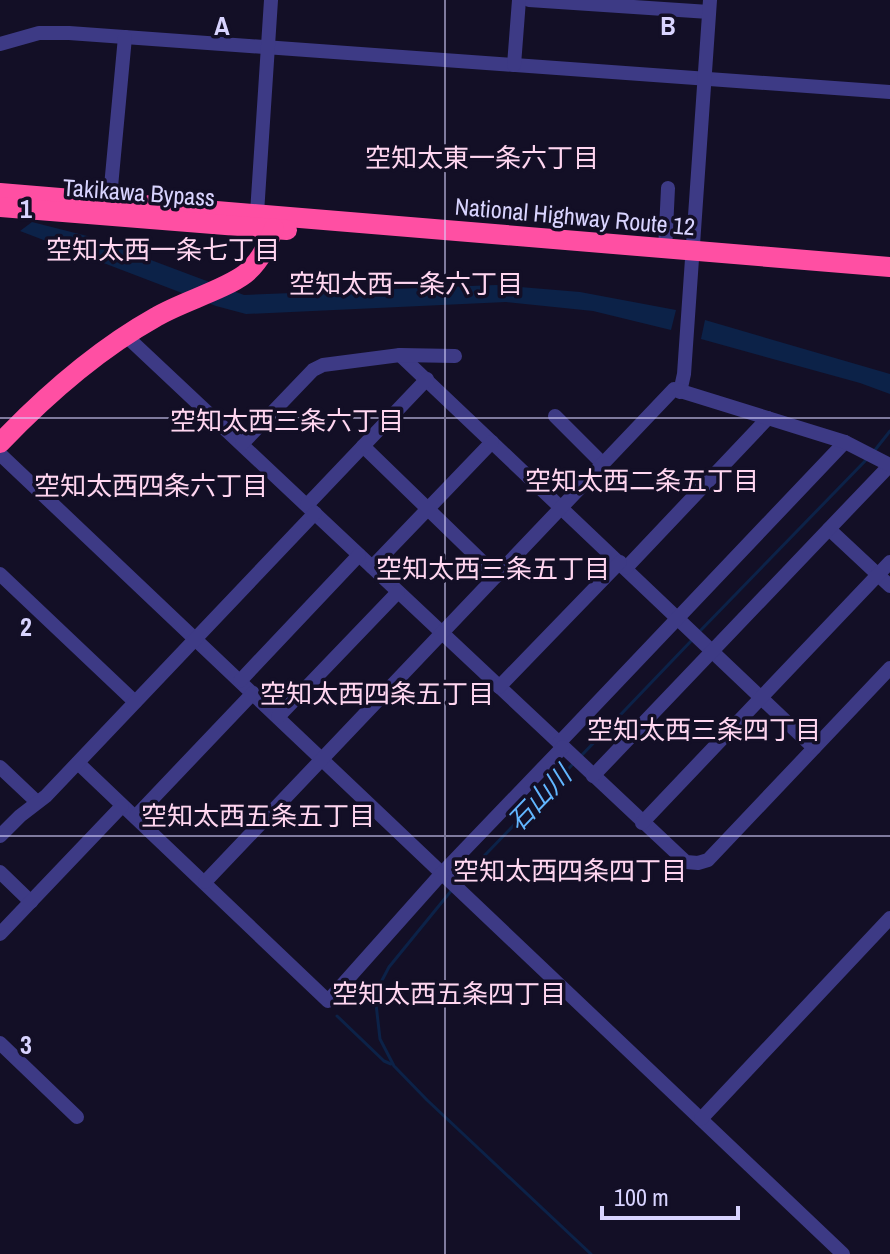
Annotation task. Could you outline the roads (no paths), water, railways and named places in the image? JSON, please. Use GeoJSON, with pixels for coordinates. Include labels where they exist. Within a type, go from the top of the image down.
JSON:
{"type":"FeatureCollection","features":[{"type":"Feature","properties":{"kind":"highway","name":"Takikawa Bypass"},"geometry":{"type":"LineString","coordinates":[[0,193],[109,209],[262,223]]}},
{"type":"Feature","properties":{"kind":"highway","name":"Takikawa Bypass"},"geometry":{"type":"LineString","coordinates":[[0,207],[109,209]]}},
{"type":"Feature","properties":{"kind":"highway","name":"National Highway Route 12"},"geometry":{"type":"LineString","coordinates":[[262,223],[665,250],[694,258],[890,267]]}},
{"type":"Feature","properties":{"kind":"highway","name":"National Highway Route 12"},"geometry":{"type":"LineString","coordinates":[[262,223],[694,258],[890,278]]}},
{"type":"Feature","properties":{"kind":"highway"},"geometry":{"type":"LineString","coordinates":[[0,429],[54,376],[114,330],[227,277],[244,276],[268,244],[262,223]]}},
{"type":"Feature","properties":{"kind":"highway"},"geometry":{"type":"LineString","coordinates":[[0,443],[62,382],[179,300]]}},
{"type":"Feature","properties":{"kind":"street"},"geometry":{"type":"LineString","coordinates":[[262,223],[271,0]]}},
{"type":"Feature","properties":{"kind":"street"},"geometry":{"type":"LineString","coordinates":[[514,65],[519,0]]}},
{"type":"Feature","properties":{"kind":"street"},"geometry":{"type":"LineString","coordinates":[[529,0],[710,6],[694,258],[680,392]]}},
{"type":"Feature","properties":{"kind":"street"},"geometry":{"type":"LineString","coordinates":[[0,44],[39,33],[125,37],[890,92]]}},
{"type":"Feature","properties":{"kind":"street"},"geometry":{"type":"LineString","coordinates":[[109,209],[125,37]]}},
{"type":"Feature","properties":{"kind":"street"},"geometry":{"type":"LineString","coordinates":[[665,250],[668,188]]}},
{"type":"Feature","properties":{"kind":"street"},"geometry":{"type":"LineString","coordinates":[[125,335],[686,862],[708,860],[890,668]]}},
{"type":"Feature","properties":{"kind":"street"},"geometry":{"type":"LineString","coordinates":[[242,444],[313,370],[323,365],[400,355],[455,356]]}},
{"type":"Feature","properties":{"kind":"street"},"geometry":{"type":"LineString","coordinates":[[400,355],[814,748]]}},
{"type":"Feature","properties":{"kind":"street"},"geometry":{"type":"LineString","coordinates":[[0,836],[78,763],[196,639],[363,446],[427,379]]}},
{"type":"Feature","properties":{"kind":"street"},"geometry":{"type":"LineString","coordinates":[[205,882],[674,389],[851,445],[886,463],[829,529],[708,646],[588,771]]}},
{"type":"Feature","properties":{"kind":"street"},"geometry":{"type":"LineString","coordinates":[[555,416],[602,463]]}},
{"type":"Feature","properties":{"kind":"street"},"geometry":{"type":"LineString","coordinates":[[499,687],[768,418]]}},
{"type":"Feature","properties":{"kind":"street"},"geometry":{"type":"LineString","coordinates":[[372,567],[492,442]]}},
{"type":"Feature","properties":{"kind":"street"},"geometry":{"type":"LineString","coordinates":[[78,763],[328,1001],[851,445]]}},
{"type":"Feature","properties":{"kind":"street"},"geometry":{"type":"LineString","coordinates":[[363,446],[497,576]]}},
{"type":"Feature","properties":{"kind":"street"},"geometry":{"type":"LineString","coordinates":[[0,454],[843,1254]]}},
{"type":"Feature","properties":{"kind":"street"},"geometry":{"type":"LineString","coordinates":[[829,529],[890,586]]}},
{"type":"Feature","properties":{"kind":"street"},"geometry":{"type":"LineString","coordinates":[[240,681],[359,555]]}},
{"type":"Feature","properties":{"kind":"street"},"geometry":{"type":"LineString","coordinates":[[642,823],[890,562]]}},
{"type":"Feature","properties":{"kind":"street"},"geometry":{"type":"LineString","coordinates":[[0,574],[135,702]]}},
{"type":"Feature","properties":{"kind":"street"},"geometry":{"type":"LineString","coordinates":[[278,717],[398,592]]}},
{"type":"Feature","properties":{"kind":"street"},"geometry":{"type":"LineString","coordinates":[[136,816],[253,693]]}},
{"type":"Feature","properties":{"kind":"street"},"geometry":{"type":"LineString","coordinates":[[0,767],[37,802]]}},
{"type":"Feature","properties":{"kind":"street"},"geometry":{"type":"LineString","coordinates":[[0,934],[122,806]]}},
{"type":"Feature","properties":{"kind":"street"},"geometry":{"type":"LineString","coordinates":[[0,872],[31,902]]}},
{"type":"Feature","properties":{"kind":"street"},"geometry":{"type":"LineString","coordinates":[[701,1119],[890,918]]}},
{"type":"Feature","properties":{"kind":"street"},"geometry":{"type":"LineString","coordinates":[[0,1043],[77,1117]]}},
{"type":"Feature","properties":{"kind":"water"},"geometry":{"type":"Polygon","coordinates":[[[32,222],[87,236],[244,295],[496,285],[580,292],[676,310],[671,330],[593,311],[506,302],[246,314],[216,306],[20,231],[32,222]]]}},
{"type":"Feature","properties":{"kind":"water"},"geometry":{"type":"Polygon","coordinates":[[[705,320],[890,374],[890,394],[701,339],[705,320]]]}},
{"type":"Feature","properties":{"kind":"waterway","name":"石山川"},"geometry":{"type":"LineString","coordinates":[[875,450],[890,431]]}},
{"type":"Feature","properties":{"kind":"waterway","name":"石山川"},"geometry":{"type":"LineString","coordinates":[[700,631],[867,459]]}},
{"type":"Feature","properties":{"kind":"waterway","name":"石山川"},"geometry":{"type":"LineString","coordinates":[[581,756],[692,640]]}},
{"type":"Feature","properties":{"kind":"waterway","name":"石山川"},"geometry":{"type":"LineString","coordinates":[[459,882],[573,764]]}},
{"type":"Feature","properties":{"kind":"waterway","name":"石山川"},"geometry":{"type":"LineString","coordinates":[[451,891],[389,967],[379,986],[376,1004],[380,1039],[394,1066],[427,1100],[591,1254]]}},
{"type":"Feature","properties":{"kind":"waterway"},"geometry":{"type":"LineString","coordinates":[[337,1016],[384,1061],[391,1064]]}},
{"type":"Feature","properties":{"kind":"district","name":"空知太東一条六丁目"},"geometry":{"type":"Point","coordinates":[482,157]}},
{"type":"Feature","properties":{"kind":"district","name":"空知太西一条七丁目"},"geometry":{"type":"Point","coordinates":[163,249]}},
{"type":"Feature","properties":{"kind":"district","name":"空知太西一条六丁目"},"geometry":{"type":"Point","coordinates":[406,283]}},
{"type":"Feature","properties":{"kind":"district","name":"空知太西三条六丁目"},"geometry":{"type":"Point","coordinates":[287,420]}},
{"type":"Feature","properties":{"kind":"district","name":"空知太西二条五丁目"},"geometry":{"type":"Point","coordinates":[642,480]}},
{"type":"Feature","properties":{"kind":"district","name":"空知太西四条六丁目"},"geometry":{"type":"Point","coordinates":[151,485]}},
{"type":"Feature","properties":{"kind":"district","name":"空知太西三条五丁目"},"geometry":{"type":"Point","coordinates":[493,568]}},
{"type":"Feature","properties":{"kind":"district","name":"空知太西四条五丁目"},"geometry":{"type":"Point","coordinates":[377,693]}},
{"type":"Feature","properties":{"kind":"district","name":"空知太西三条四丁目"},"geometry":{"type":"Point","coordinates":[704,729]}},
{"type":"Feature","properties":{"kind":"district","name":"空知太西五条五丁目"},"geometry":{"type":"Point","coordinates":[258,815]}},
{"type":"Feature","properties":{"kind":"district","name":"空知太西四条四丁目"},"geometry":{"type":"Point","coordinates":[570,870]}},
{"type":"Feature","properties":{"kind":"district","name":"空知太西五条四丁目"},"geometry":{"type":"Point","coordinates":[449,993]}}]}
